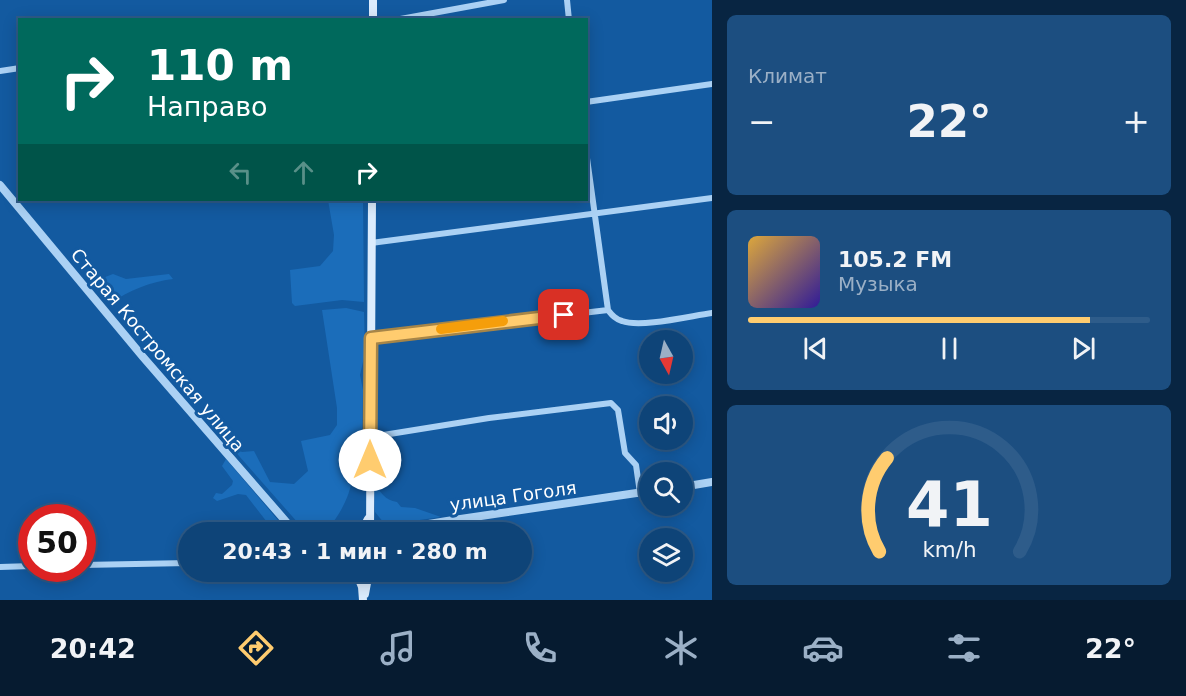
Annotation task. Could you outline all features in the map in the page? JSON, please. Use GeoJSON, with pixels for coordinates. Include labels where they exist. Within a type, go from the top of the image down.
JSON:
{"type":"FeatureCollection","features":[{"type":"Feature","properties":{"kind":"main road"},"geometry":{"type":"LineString","coordinates":[[373,18],[374,0]]}},
{"type":"Feature","properties":{"kind":"main road"},"geometry":{"type":"LineString","coordinates":[[369,522],[372,201]]}},
{"type":"Feature","properties":{"kind":"main road"},"geometry":{"type":"LineString","coordinates":[[366,522],[369,516]]}},
{"type":"Feature","properties":{"kind":"main road"},"geometry":{"type":"LineString","coordinates":[[360,582],[364,600]]}},
{"type":"Feature","properties":{"kind":"main road"},"geometry":{"type":"LineString","coordinates":[[364,600],[367,582]]}},
{"type":"Feature","properties":{"kind":"street"},"geometry":{"type":"LineString","coordinates":[[406,18],[504,0]]}},
{"type":"Feature","properties":{"kind":"street"},"geometry":{"type":"LineString","coordinates":[[567,0],[569,18]]}},
{"type":"Feature","properties":{"kind":"street"},"geometry":{"type":"LineString","coordinates":[[0,71],[18,68]]}},
{"type":"Feature","properties":{"kind":"street"},"geometry":{"type":"LineString","coordinates":[[588,102],[712,84]]}},
{"type":"Feature","properties":{"kind":"street"},"geometry":{"type":"LineString","coordinates":[[588,164],[608,310],[614,318],[623,322],[639,323],[712,313]]}},
{"type":"Feature","properties":{"kind":"street","name":"Старая Костромская улица"},"geometry":{"type":"LineString","coordinates":[[0,185],[143,357],[286,522]]}},
{"type":"Feature","properties":{"kind":"street"},"geometry":{"type":"LineString","coordinates":[[371,243],[712,198]]}},
{"type":"Feature","properties":{"kind":"street"},"geometry":{"type":"LineString","coordinates":[[371,338],[608,310]]}},
{"type":"Feature","properties":{"kind":"street"},"geometry":{"type":"LineString","coordinates":[[370,437],[607,403],[614,404],[618,410],[625,453],[636,465],[639,486]]}},
{"type":"Feature","properties":{"kind":"street"},"geometry":{"type":"LineString","coordinates":[[693,485],[712,482]]}},
{"type":"Feature","properties":{"kind":"street","name":"улица Гоголя"},"geometry":{"type":"LineString","coordinates":[[449,522],[639,493]]}},
{"type":"Feature","properties":{"kind":"street"},"geometry":{"type":"LineString","coordinates":[[369,516],[374,522]]}},
{"type":"Feature","properties":{"kind":"street"},"geometry":{"type":"LineString","coordinates":[[96,565],[178,563]]}},
{"type":"Feature","properties":{"kind":"street"},"geometry":{"type":"LineString","coordinates":[[0,567],[18,566]]}},
{"type":"Feature","properties":{"kind":"shaded area"},"geometry":{"type":"Polygon","coordinates":[[[328,201],[363,201],[364,302],[342,300],[295,306],[292,303],[290,270],[320,266],[333,251],[334,235],[328,201]]]}},
{"type":"Feature","properties":{"kind":"shaded area"},"geometry":{"type":"Polygon","coordinates":[[[113,274],[126,279],[169,274],[173,279],[140,287],[110,304],[97,290],[100,279],[113,274]]]}},
{"type":"Feature","properties":{"kind":"shaded area"},"geometry":{"type":"Polygon","coordinates":[[[346,308],[364,312],[365,353],[360,375],[363,390],[362,433],[356,437],[353,477],[347,498],[333,522],[297,522],[232,448],[242,452],[254,451],[270,482],[294,484],[308,471],[301,441],[330,435],[337,425],[337,408],[322,310],[346,308]]]}},
{"type":"Feature","properties":{"kind":"shaded area"},"geometry":{"type":"Polygon","coordinates":[[[226,459],[280,522],[267,522],[246,495],[238,494],[217,501],[213,498],[216,493],[222,494],[232,485],[233,481],[222,466],[226,459]]]}},
{"type":"Feature","properties":{"kind":"shaded area"},"geometry":{"type":"Polygon","coordinates":[[[374,483],[386,498],[397,502],[401,507],[415,508],[441,517],[405,522],[383,522],[375,512],[374,483]]]}},
{"type":"Feature","properties":{"kind":"slow traffic"},"geometry":{"type":"LineString","coordinates":[[441,329],[503,321]]}},
{"type":"Feature","properties":{"kind":"route"},"geometry":{"type":"LineString","coordinates":[[370,460],[371,338],[564,315]]}}]}
